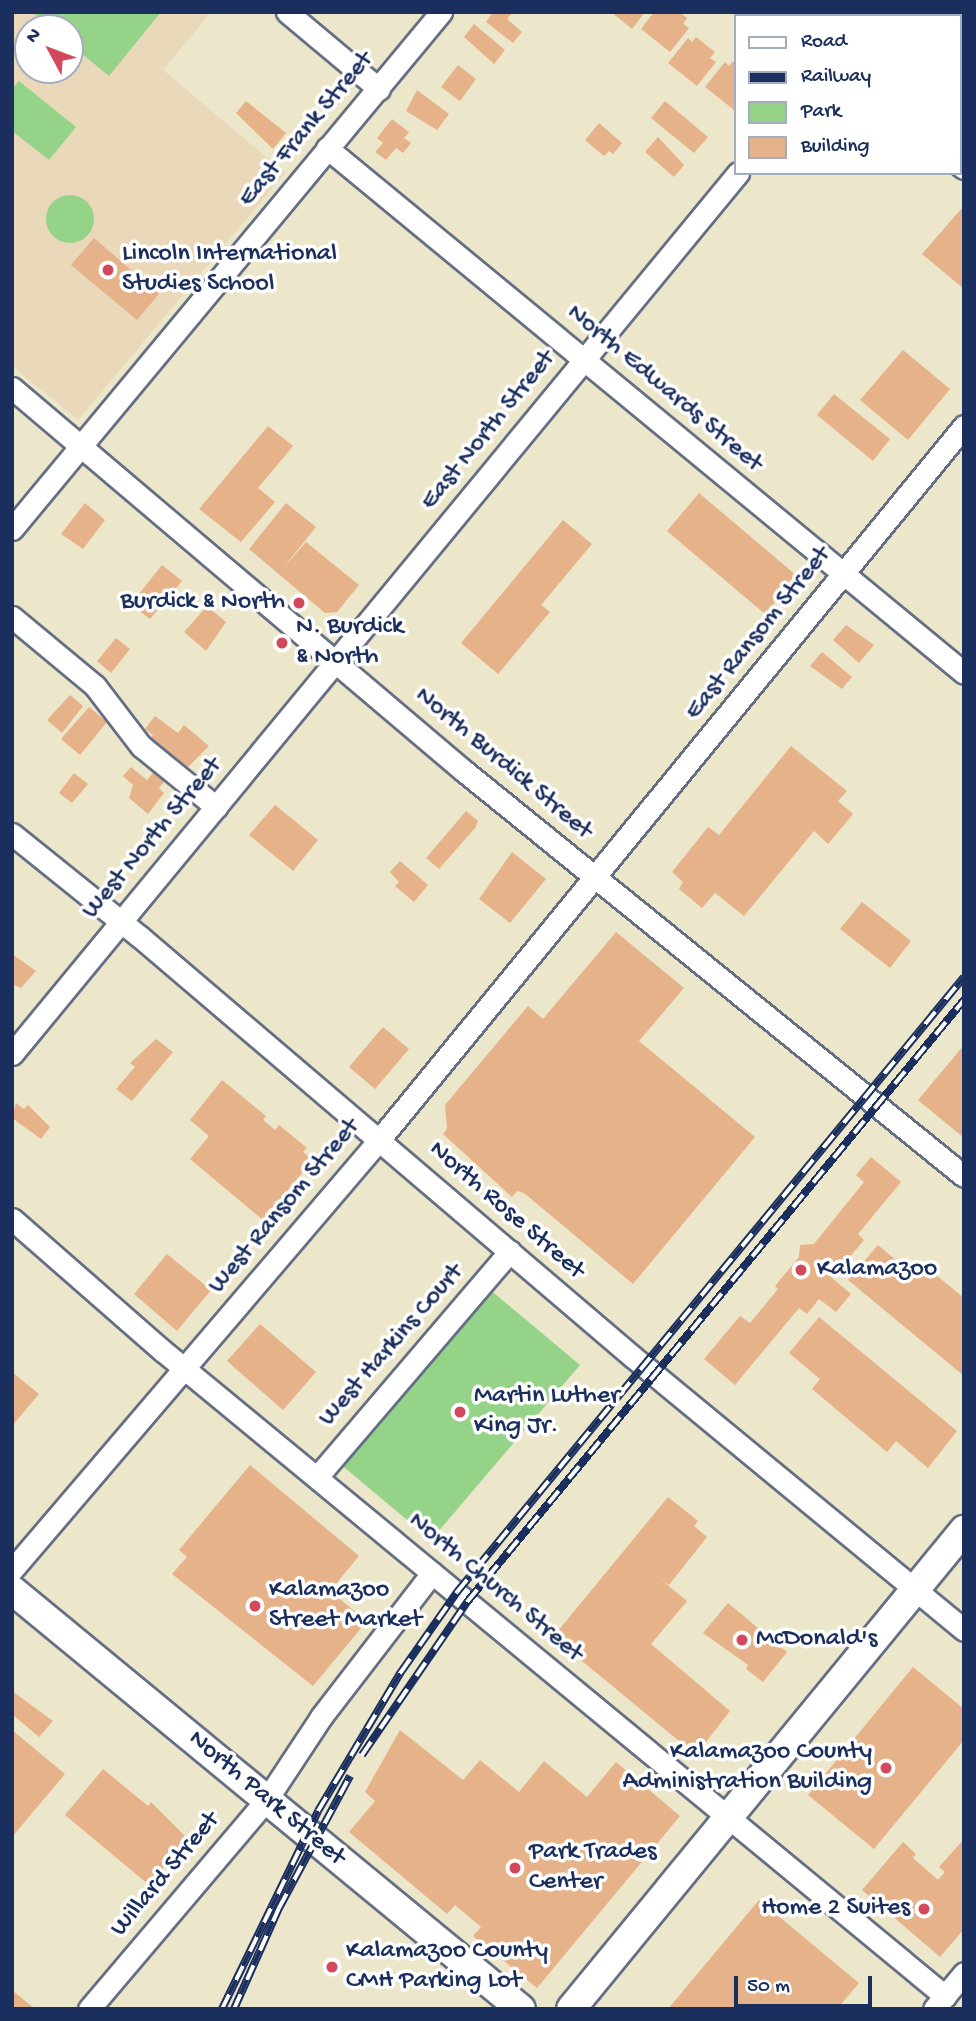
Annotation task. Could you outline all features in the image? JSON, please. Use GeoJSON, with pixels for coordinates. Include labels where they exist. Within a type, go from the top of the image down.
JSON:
{"type":"FeatureCollection","features":[{"type":"Feature","properties":{"kind":"main road"},"geometry":{"type":"LineString","coordinates":[[571,2009],[964,1530]]}},
{"type":"Feature","properties":{"kind":"main road","name":"North Park Street"},"geometry":{"type":"LineString","coordinates":[[12,1590],[521,2009]]}},
{"type":"Feature","properties":{"kind":"street"},"geometry":{"type":"LineString","coordinates":[[287,12],[379,89]]}},
{"type":"Feature","properties":{"kind":"street","name":"East Frank Street"},"geometry":{"type":"LineString","coordinates":[[12,529],[441,12]]}},
{"type":"Feature","properties":{"kind":"street","name":"North Edwards Street"},"geometry":{"type":"LineString","coordinates":[[327,148],[964,673]]}},
{"type":"Feature","properties":{"kind":"street","name":"East North Street"},"geometry":{"type":"LineString","coordinates":[[337,659],[736,175]]}},
{"type":"Feature","properties":{"kind":"street","name":"North Burdick Street"},"geometry":{"type":"LineString","coordinates":[[12,388],[337,659],[464,771],[964,1176]]}},
{"type":"Feature","properties":{"kind":"street","name":"East Ransom Street"},"geometry":{"type":"LineString","coordinates":[[597,877],[964,426]]}},
{"type":"Feature","properties":{"kind":"street"},"geometry":{"type":"LineString","coordinates":[[12,617],[95,686],[141,746],[216,807]]}},
{"type":"Feature","properties":{"kind":"street","name":"West North Street"},"geometry":{"type":"LineString","coordinates":[[12,1054],[337,659]]}},
{"type":"Feature","properties":{"kind":"street","name":"North Rose Street"},"geometry":{"type":"LineString","coordinates":[[12,834],[121,921],[510,1251],[964,1630]]}},
{"type":"Feature","properties":{"kind":"street","name":"West Ransom Street"},"geometry":{"type":"LineString","coordinates":[[12,1570],[186,1369],[597,877]]}},
{"type":"Feature","properties":{"kind":"street","name":"North Church Street"},"geometry":{"type":"LineString","coordinates":[[12,1219],[186,1369],[728,1819],[939,2002]]}},
{"type":"Feature","properties":{"kind":"street","name":"West Harkins Court"},"geometry":{"type":"LineString","coordinates":[[317,1477],[510,1251]]}},
{"type":"Feature","properties":{"kind":"street","name":"Willard Street"},"geometry":{"type":"LineString","coordinates":[[89,2009],[267,1799],[321,1717],[432,1573]]}},
{"type":"Feature","properties":{"kind":"street"},"geometry":{"type":"LineString","coordinates":[[939,2002],[964,1973]]}},
{"type":"Feature","properties":{"kind":"shaded area","name":"Lincoln International Studies School"},"geometry":{"type":"Polygon","coordinates":[[[12,12],[211,12],[163,70],[285,173],[78,420],[12,366],[12,12]]]}},
{"type":"Feature","properties":{"kind":"green space"},"geometry":{"type":"Polygon","coordinates":[[[32,12],[161,12],[109,76],[84,55],[84,14],[32,12]]]}},
{"type":"Feature","properties":{"kind":"green space"},"geometry":{"type":"Polygon","coordinates":[[[16,84],[23,84],[76,127],[49,160],[12,131],[12,89],[16,84]]]}},
{"type":"Feature","properties":{"kind":"green space"},"geometry":{"type":"Polygon","coordinates":[[[70,195],[87,202],[94,219],[87,236],[70,243],[53,236],[46,219],[53,202],[70,195]]]}},
{"type":"Feature","properties":{"kind":"green space"},"geometry":{"type":"Polygon","coordinates":[[[482,1283],[580,1365],[431,1540],[333,1458],[482,1283]]]}},
{"type":"Feature","properties":{"kind":"building"},"geometry":{"type":"Polygon","coordinates":[[[493,12],[513,12],[507,19],[522,32],[513,43],[486,22],[493,12]]]}},
{"type":"Feature","properties":{"kind":"building"},"geometry":{"type":"Polygon","coordinates":[[[611,12],[645,12],[632,29],[611,12]]]}},
{"type":"Feature","properties":{"kind":"building"},"geometry":{"type":"Polygon","coordinates":[[[654,12],[680,12],[687,18],[683,24],[689,28],[670,52],[641,29],[654,12]]]}},
{"type":"Feature","properties":{"kind":"building"},"geometry":{"type":"Polygon","coordinates":[[[474,24],[505,50],[494,64],[464,37],[474,24]]]}},
{"type":"Feature","properties":{"kind":"building"},"geometry":{"type":"Polygon","coordinates":[[[696,37],[715,52],[710,58],[716,62],[697,86],[668,63],[688,38],[692,42],[696,37]]]}},
{"type":"Feature","properties":{"kind":"building"},"geometry":{"type":"Polygon","coordinates":[[[725,62],[729,66],[734,62],[734,110],[705,87],[725,62]]]}},
{"type":"Feature","properties":{"kind":"building"},"geometry":{"type":"Polygon","coordinates":[[[962,62],[964,63],[964,80],[962,78],[962,62]]]}},
{"type":"Feature","properties":{"kind":"building"},"geometry":{"type":"Polygon","coordinates":[[[458,65],[476,79],[460,101],[441,87],[458,65]]]}},
{"type":"Feature","properties":{"kind":"building"},"geometry":{"type":"Polygon","coordinates":[[[417,90],[449,114],[437,130],[406,111],[417,90]]]}},
{"type":"Feature","properties":{"kind":"building"},"geometry":{"type":"Polygon","coordinates":[[[246,101],[286,133],[273,149],[236,113],[246,101]]]}},
{"type":"Feature","properties":{"kind":"building"},"geometry":{"type":"Polygon","coordinates":[[[665,101],[708,137],[694,153],[651,118],[665,101]]]}},
{"type":"Feature","properties":{"kind":"building"},"geometry":{"type":"Polygon","coordinates":[[[392,119],[409,132],[404,138],[411,143],[403,153],[396,148],[386,160],[375,152],[383,143],[377,138],[392,119]]]}},
{"type":"Feature","properties":{"kind":"building"},"geometry":{"type":"Polygon","coordinates":[[[599,123],[622,143],[613,154],[609,151],[604,156],[585,140],[599,123]]]}},
{"type":"Feature","properties":{"kind":"building"},"geometry":{"type":"Polygon","coordinates":[[[658,137],[684,165],[674,177],[645,152],[658,137]]]}},
{"type":"Feature","properties":{"kind":"building"},"geometry":{"type":"Polygon","coordinates":[[[961,209],[964,211],[964,289],[922,254],[961,209]]]}},
{"type":"Feature","properties":{"kind":"building"},"geometry":{"type":"Polygon","coordinates":[[[94,238],[159,294],[137,320],[71,265],[94,238]]]}},
{"type":"Feature","properties":{"kind":"building"},"geometry":{"type":"Polygon","coordinates":[[[903,350],[950,389],[908,440],[860,400],[903,350]]]}},
{"type":"Feature","properties":{"kind":"building"},"geometry":{"type":"Polygon","coordinates":[[[834,394],[890,439],[873,461],[817,415],[834,394]]]}},
{"type":"Feature","properties":{"kind":"building"},"geometry":{"type":"Polygon","coordinates":[[[268,426],[293,446],[258,488],[275,502],[241,542],[199,509],[268,426]]]}},
{"type":"Feature","properties":{"kind":"building"},"geometry":{"type":"Polygon","coordinates":[[[699,493],[797,576],[765,614],[667,531],[699,493]]]}},
{"type":"Feature","properties":{"kind":"building"},"geometry":{"type":"Polygon","coordinates":[[[85,503],[105,520],[83,549],[61,534],[85,503]]]}},
{"type":"Feature","properties":{"kind":"building"},"geometry":{"type":"Polygon","coordinates":[[[286,503],[316,527],[283,568],[306,542],[359,585],[337,612],[325,613],[249,549],[286,503]]]}},
{"type":"Feature","properties":{"kind":"building"},"geometry":{"type":"Polygon","coordinates":[[[563,520],[592,544],[541,605],[550,612],[498,674],[461,643],[563,520]]]}},
{"type":"Feature","properties":{"kind":"building"},"geometry":{"type":"Polygon","coordinates":[[[162,565],[182,581],[150,619],[131,604],[162,565]]]}},
{"type":"Feature","properties":{"kind":"building"},"geometry":{"type":"Polygon","coordinates":[[[207,606],[226,622],[206,651],[184,632],[207,606]]]}},
{"type":"Feature","properties":{"kind":"building"},"geometry":{"type":"Polygon","coordinates":[[[846,625],[874,645],[859,663],[833,640],[846,625]]]}},
{"type":"Feature","properties":{"kind":"building"},"geometry":{"type":"Polygon","coordinates":[[[116,638],[130,649],[111,673],[97,661],[116,638]]]}},
{"type":"Feature","properties":{"kind":"building"},"geometry":{"type":"Polygon","coordinates":[[[822,652],[852,677],[842,689],[810,666],[822,652]]]}},
{"type":"Feature","properties":{"kind":"building"},"geometry":{"type":"Polygon","coordinates":[[[70,695],[83,706],[62,733],[47,720],[70,695]]]}},
{"type":"Feature","properties":{"kind":"building"},"geometry":{"type":"Polygon","coordinates":[[[89,707],[107,722],[80,755],[61,739],[89,707]]]}},
{"type":"Feature","properties":{"kind":"building"},"geometry":{"type":"Polygon","coordinates":[[[155,716],[178,733],[184,725],[209,746],[183,772],[147,742],[153,735],[145,729],[155,716]]]}},
{"type":"Feature","properties":{"kind":"building"},"geometry":{"type":"Polygon","coordinates":[[[791,746],[847,791],[838,801],[853,814],[828,844],[814,831],[744,916],[715,893],[702,908],[679,889],[683,882],[672,872],[708,827],[719,835],[791,746]]]}},
{"type":"Feature","properties":{"kind":"building"},"geometry":{"type":"Polygon","coordinates":[[[131,767],[147,780],[157,768],[168,777],[159,788],[164,793],[148,814],[129,798],[133,785],[123,776],[131,767]]]}},
{"type":"Feature","properties":{"kind":"building"},"geometry":{"type":"Polygon","coordinates":[[[74,773],[88,784],[72,803],[59,793],[74,773]]]}},
{"type":"Feature","properties":{"kind":"building"},"geometry":{"type":"Polygon","coordinates":[[[275,805],[318,840],[293,871],[249,835],[275,805]]]}},
{"type":"Feature","properties":{"kind":"building"},"geometry":{"type":"Polygon","coordinates":[[[466,811],[478,821],[475,828],[439,869],[426,858],[466,811]]]}},
{"type":"Feature","properties":{"kind":"building"},"geometry":{"type":"Polygon","coordinates":[[[512,852],[546,879],[510,923],[479,899],[512,852]]]}},
{"type":"Feature","properties":{"kind":"building"},"geometry":{"type":"Polygon","coordinates":[[[400,861],[428,885],[414,902],[395,886],[399,882],[390,872],[400,861]]]}},
{"type":"Feature","properties":{"kind":"building"},"geometry":{"type":"Polygon","coordinates":[[[862,902],[911,941],[890,968],[840,929],[862,902]]]}},
{"type":"Feature","properties":{"kind":"building"},"geometry":{"type":"Polygon","coordinates":[[[616,932],[684,988],[639,1041],[755,1137],[633,1284],[524,1193],[517,1191],[512,1197],[443,1134],[447,1129],[445,1105],[528,1006],[543,1019],[616,932]]]}},
{"type":"Feature","properties":{"kind":"building"},"geometry":{"type":"Polygon","coordinates":[[[12,954],[36,971],[21,988],[12,984],[12,954]]]}},
{"type":"Feature","properties":{"kind":"building"},"geometry":{"type":"Polygon","coordinates":[[[383,1027],[409,1049],[375,1089],[349,1067],[383,1027]]]}},
{"type":"Feature","properties":{"kind":"building"},"geometry":{"type":"Polygon","coordinates":[[[156,1039],[173,1052],[132,1101],[116,1089],[135,1067],[130,1063],[156,1039]]]}},
{"type":"Feature","properties":{"kind":"building"},"geometry":{"type":"Polygon","coordinates":[[[964,1045],[964,1138],[918,1100],[964,1045]]]}},
{"type":"Feature","properties":{"kind":"building"},"geometry":{"type":"Polygon","coordinates":[[[222,1080],[266,1116],[263,1120],[275,1130],[279,1125],[307,1148],[303,1152],[313,1160],[263,1220],[190,1159],[209,1136],[190,1120],[222,1080]]]}},
{"type":"Feature","properties":{"kind":"building"},"geometry":{"type":"Polygon","coordinates":[[[16,1103],[24,1109],[28,1105],[50,1127],[41,1139],[12,1118],[16,1103]]]}},
{"type":"Feature","properties":{"kind":"building"},"geometry":{"type":"Polygon","coordinates":[[[871,1157],[901,1182],[858,1234],[864,1240],[832,1278],[851,1294],[836,1312],[819,1299],[807,1314],[799,1308],[735,1385],[704,1359],[740,1316],[750,1323],[778,1289],[775,1286],[799,1257],[800,1245],[814,1244],[864,1182],[856,1175],[871,1157]]]}},
{"type":"Feature","properties":{"kind":"building"},"geometry":{"type":"Polygon","coordinates":[[[878,1245],[909,1271],[918,1260],[964,1298],[964,1376],[848,1280],[878,1245]]]}},
{"type":"Feature","properties":{"kind":"building"},"geometry":{"type":"Polygon","coordinates":[[[167,1254],[211,1290],[177,1331],[134,1294],[167,1254]]]}},
{"type":"Feature","properties":{"kind":"building"},"geometry":{"type":"Polygon","coordinates":[[[819,1317],[957,1431],[928,1468],[896,1441],[887,1452],[812,1389],[820,1379],[789,1353],[819,1317]]]}},
{"type":"Feature","properties":{"kind":"building"},"geometry":{"type":"Polygon","coordinates":[[[260,1324],[316,1372],[283,1410],[227,1361],[260,1324]]]}},
{"type":"Feature","properties":{"kind":"building"},"geometry":{"type":"Polygon","coordinates":[[[12,1372],[39,1394],[12,1426],[12,1372]]]}},
{"type":"Feature","properties":{"kind":"building"},"geometry":{"type":"Polygon","coordinates":[[[250,1465],[359,1556],[330,1591],[367,1621],[313,1686],[172,1574],[187,1557],[179,1550],[250,1465]]]}},
{"type":"Feature","properties":{"kind":"building"},"geometry":{"type":"Polygon","coordinates":[[[668,1497],[698,1521],[694,1526],[707,1537],[669,1585],[659,1578],[687,1601],[651,1644],[730,1711],[696,1755],[553,1637],[668,1497]]]}},
{"type":"Feature","properties":{"kind":"building","name":"McDonald's"},"geometry":{"type":"Polygon","coordinates":[[[728,1603],[787,1652],[763,1682],[746,1669],[748,1665],[703,1633],[728,1603]]]}},
{"type":"Feature","properties":{"kind":"building","name":"Kalamazoo County Administration Building"},"geometry":{"type":"Polygon","coordinates":[[[913,1667],[964,1709],[964,1740],[874,1849],[808,1795],[913,1667]]]}},
{"type":"Feature","properties":{"kind":"building"},"geometry":{"type":"Polygon","coordinates":[[[12,1691],[53,1721],[39,1737],[12,1714],[12,1691]]]}},
{"type":"Feature","properties":{"kind":"building"},"geometry":{"type":"Polygon","coordinates":[[[12,1730],[65,1774],[12,1837],[12,1730]]]}},
{"type":"Feature","properties":{"kind":"building","name":"Park Trades Center"},"geometry":{"type":"Polygon","coordinates":[[[400,1730],[463,1780],[480,1760],[519,1792],[544,1761],[587,1797],[616,1762],[680,1816],[537,1988],[473,1936],[481,1927],[455,1905],[447,1914],[349,1832],[375,1801],[365,1792],[400,1730]]]}},
{"type":"Feature","properties":{"kind":"building"},"geometry":{"type":"Polygon","coordinates":[[[103,1769],[148,1806],[151,1802],[188,1839],[149,1885],[65,1815],[103,1769]]]}},
{"type":"Feature","properties":{"kind":"building","name":"Home 2 Suites"},"geometry":{"type":"Polygon","coordinates":[[[964,1839],[964,1929],[940,1957],[862,1890],[903,1842],[916,1854],[913,1858],[938,1880],[945,1872],[939,1867],[964,1839]]]}},
{"type":"Feature","properties":{"kind":"building"},"geometry":{"type":"Polygon","coordinates":[[[759,1900],[859,1983],[837,2009],[668,2009],[759,1900]]]}},
{"type":"Feature","properties":{"kind":"building"},"geometry":{"type":"Polygon","coordinates":[[[12,1990],[35,2009],[12,2009],[12,1990]]]}},
{"type":"Feature","properties":{"kind":"railway"},"geometry":{"type":"LineString","coordinates":[[222,2009],[318,1811],[401,1672],[457,1592],[964,977]]}},
{"type":"Feature","properties":{"kind":"railway"},"geometry":{"type":"LineString","coordinates":[[362,1755],[467,1602],[964,1000]]}},
{"type":"Feature","properties":{"kind":"railway"},"geometry":{"type":"LineString","coordinates":[[234,2009],[279,1908],[350,1776]]}},
{"type":"Feature","properties":{"kind":"place","name":"Lincoln International Studies School"},"geometry":{"type":"Point","coordinates":[108,270]}},
{"type":"Feature","properties":{"kind":"place","name":"Burdick & North"},"geometry":{"type":"Point","coordinates":[299,603]}},
{"type":"Feature","properties":{"kind":"place","name":"N. Burdick & North"},"geometry":{"type":"Point","coordinates":[282,643]}},
{"type":"Feature","properties":{"kind":"place","name":"Kalamazoo"},"geometry":{"type":"Point","coordinates":[801,1270]}},
{"type":"Feature","properties":{"kind":"place","name":"Martin Luther King Jr."},"geometry":{"type":"Point","coordinates":[460,1412]}},
{"type":"Feature","properties":{"kind":"place","name":"Kalamazoo Street Market"},"geometry":{"type":"Point","coordinates":[255,1606]}},
{"type":"Feature","properties":{"kind":"place","name":"McDonald's"},"geometry":{"type":"Point","coordinates":[742,1640]}},
{"type":"Feature","properties":{"kind":"place","name":"Kalamazoo County Administration Building"},"geometry":{"type":"Point","coordinates":[886,1768]}},
{"type":"Feature","properties":{"kind":"place","name":"Park Trades Center"},"geometry":{"type":"Point","coordinates":[515,1868]}},
{"type":"Feature","properties":{"kind":"place","name":"Home 2 Suites"},"geometry":{"type":"Point","coordinates":[924,1909]}},
{"type":"Feature","properties":{"kind":"place","name":"Kalamazoo County CMH Parking Lot"},"geometry":{"type":"Point","coordinates":[332,1967]}}]}
